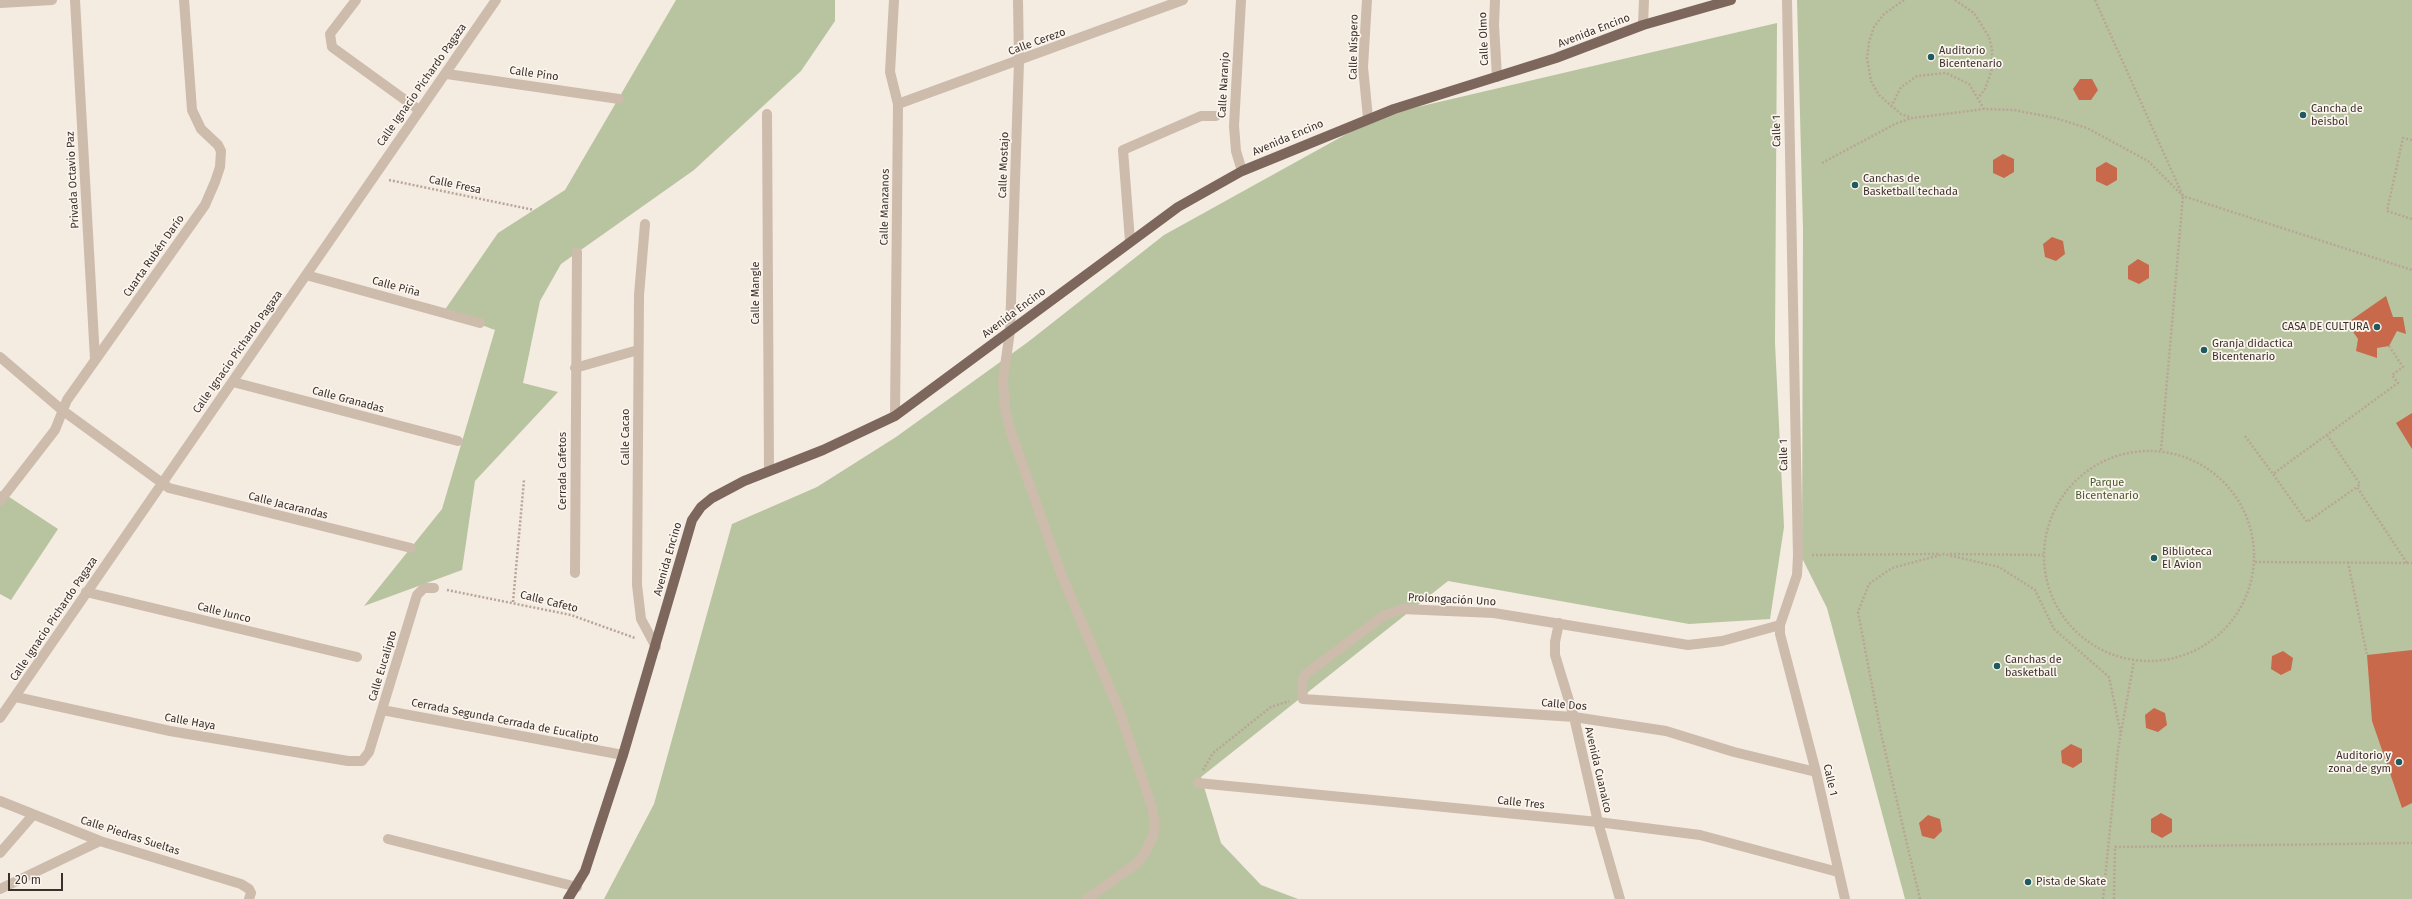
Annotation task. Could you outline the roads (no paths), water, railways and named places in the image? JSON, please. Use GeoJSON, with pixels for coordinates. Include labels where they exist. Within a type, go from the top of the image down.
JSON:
{"type":"FeatureCollection","features":[{"type":"Feature","properties":{"kind":"main road","name":"Avenida Encino"},"geometry":{"type":"LineString","coordinates":[[568,899],[577,887],[585,871],[624,755],[692,520],[701,507],[712,498],[769,471],[824,450],[895,416],[1178,207],[1242,171],[1368,118],[1556,58],[1643,25],[1731,0]]}},
{"type":"Feature","properties":{"kind":"street"},"geometry":{"type":"LineString","coordinates":[[0,3],[52,0]]}},
{"type":"Feature","properties":{"kind":"street","name":"Privada Octavio Paz"},"geometry":{"type":"LineString","coordinates":[[75,0],[96,359]]}},
{"type":"Feature","properties":{"kind":"street","name":"Cuarta Rubén Darío"},"geometry":{"type":"LineString","coordinates":[[0,501],[55,430],[62,410],[205,204],[220,167],[221,151],[218,145],[201,129],[192,110],[184,0]]}},
{"type":"Feature","properties":{"kind":"street"},"geometry":{"type":"LineString","coordinates":[[356,0],[330,34],[330,44],[339,54],[420,110]]}},
{"type":"Feature","properties":{"kind":"street","name":"Calle Ignacio Pichardo Pagaza"},"geometry":{"type":"LineString","coordinates":[[0,718],[373,176],[447,74],[496,0]]}},
{"type":"Feature","properties":{"kind":"street","name":"Calle Manzanos"},"geometry":{"type":"LineString","coordinates":[[894,0],[890,72],[898,104],[895,416]]}},
{"type":"Feature","properties":{"kind":"street","name":"Calle Mostajo"},"geometry":{"type":"LineString","coordinates":[[1018,0],[1019,61],[1010,331],[1003,380],[1005,410],[1011,432],[1062,576],[1119,710],[1152,807],[1155,824],[1153,836],[1146,853],[1098,895],[1087,899]]}},
{"type":"Feature","properties":{"kind":"street","name":"Calle Cerezo"},"geometry":{"type":"LineString","coordinates":[[898,104],[1183,0]]}},
{"type":"Feature","properties":{"kind":"street","name":"Calle Naranjo"},"geometry":{"type":"LineString","coordinates":[[1241,0],[1234,126],[1236,151],[1242,171]]}},
{"type":"Feature","properties":{"kind":"street","name":"Calle Níspero"},"geometry":{"type":"LineString","coordinates":[[1367,0],[1363,68],[1368,118]]}},
{"type":"Feature","properties":{"kind":"street","name":"Calle Olmo"},"geometry":{"type":"LineString","coordinates":[[1495,0],[1494,26],[1497,76]]}},
{"type":"Feature","properties":{"kind":"street"},"geometry":{"type":"LineString","coordinates":[[1643,25],[1644,0]]}},
{"type":"Feature","properties":{"kind":"street","name":"Calle 1"},"geometry":{"type":"LineString","coordinates":[[1787,0],[1798,556],[1797,575],[1780,625],[1781,644],[1816,772],[1844,899]]}},
{"type":"Feature","properties":{"kind":"street","name":"Calle Pino"},"geometry":{"type":"LineString","coordinates":[[447,74],[619,99]]}},
{"type":"Feature","properties":{"kind":"street","name":"Calle Mangle"},"geometry":{"type":"LineString","coordinates":[[767,114],[769,471]]}},
{"type":"Feature","properties":{"kind":"street"},"geometry":{"type":"LineString","coordinates":[[1130,241],[1123,150],[1201,116],[1216,116]]}},
{"type":"Feature","properties":{"kind":"street","name":"Calle Cacao"},"geometry":{"type":"LineString","coordinates":[[645,224],[638,295],[637,585],[641,619],[656,647]]}},
{"type":"Feature","properties":{"kind":"street","name":"Cerrada Cafetos"},"geometry":{"type":"LineString","coordinates":[[575,573],[576,252]]}},
{"type":"Feature","properties":{"kind":"street","name":"Calle Piña"},"geometry":{"type":"LineString","coordinates":[[306,275],[480,323]]}},
{"type":"Feature","properties":{"kind":"street"},"geometry":{"type":"LineString","coordinates":[[575,368],[638,350]]}},
{"type":"Feature","properties":{"kind":"street","name":"Calle Jacarandas"},"geometry":{"type":"LineString","coordinates":[[0,357],[62,410],[161,483],[178,490],[411,548]]}},
{"type":"Feature","properties":{"kind":"street","name":"Calle Granadas"},"geometry":{"type":"LineString","coordinates":[[232,382],[458,441]]}},
{"type":"Feature","properties":{"kind":"street","name":"Calle Eucalipto"},"geometry":{"type":"LineString","coordinates":[[362,761],[369,752],[417,595],[424,588],[434,588]]}},
{"type":"Feature","properties":{"kind":"street","name":"Calle Junco"},"geometry":{"type":"LineString","coordinates":[[86,592],[357,657]]}},
{"type":"Feature","properties":{"kind":"street","name":"Prolongación Uno"},"geometry":{"type":"LineString","coordinates":[[1304,699],[1302,680],[1306,674],[1392,611],[1420,608],[1494,613],[1688,645],[1722,641],[1780,625]]}},
{"type":"Feature","properties":{"kind":"street","name":"Avenida Cuanalco"},"geometry":{"type":"LineString","coordinates":[[1559,623],[1555,642],[1555,655],[1574,717],[1598,822],[1620,899]]}},
{"type":"Feature","properties":{"kind":"street","name":"Calle Haya"},"geometry":{"type":"LineString","coordinates":[[16,696],[170,731],[348,761],[362,761]]}},
{"type":"Feature","properties":{"kind":"street","name":"Calle Dos"},"geometry":{"type":"LineString","coordinates":[[1304,699],[1574,717],[1666,731],[1734,752],[1816,772]]}},
{"type":"Feature","properties":{"kind":"street","name":"Cerrada Segunda Cerrada de Eucalipto"},"geometry":{"type":"LineString","coordinates":[[382,710],[624,755]]}},
{"type":"Feature","properties":{"kind":"street","name":"Calle Tres"},"geometry":{"type":"LineString","coordinates":[[1198,783],[1598,822],[1700,835],[1838,872]]}},
{"type":"Feature","properties":{"kind":"street","name":"Calle Piedras Sueltas"},"geometry":{"type":"LineString","coordinates":[[0,801],[100,841],[240,884],[249,889],[250,896]]}},
{"type":"Feature","properties":{"kind":"street"},"geometry":{"type":"LineString","coordinates":[[0,854],[33,815]]}},
{"type":"Feature","properties":{"kind":"street"},"geometry":{"type":"LineString","coordinates":[[388,839],[577,887]]}},
{"type":"Feature","properties":{"kind":"street"},"geometry":{"type":"LineString","coordinates":[[0,889],[100,841]]}},
{"type":"Feature","properties":{"kind":"place","name":"Auditorio Bicentenario"},"geometry":{"type":"Point","coordinates":[1931,57]}},
{"type":"Feature","properties":{"kind":"place","name":"Cancha de beisbol"},"geometry":{"type":"Point","coordinates":[2303,115]}},
{"type":"Feature","properties":{"kind":"place","name":"Canchas de Basketball techada"},"geometry":{"type":"Point","coordinates":[1855,185]}},
{"type":"Feature","properties":{"kind":"place","name":"CASA DE CULTURA"},"geometry":{"type":"Point","coordinates":[2377,327]}},
{"type":"Feature","properties":{"kind":"place","name":"Granja didactica Bicentenario"},"geometry":{"type":"Point","coordinates":[2204,350]}},
{"type":"Feature","properties":{"kind":"place","name":"Biblioteca El Avion"},"geometry":{"type":"Point","coordinates":[2154,558]}},
{"type":"Feature","properties":{"kind":"place","name":"Canchas de basketball"},"geometry":{"type":"Point","coordinates":[1997,666]}},
{"type":"Feature","properties":{"kind":"place","name":"Auditorio y zona de gym"},"geometry":{"type":"Point","coordinates":[2399,762]}},
{"type":"Feature","properties":{"kind":"place","name":"Pista de Skate"},"geometry":{"type":"Point","coordinates":[2028,882]}},
{"type":"Feature","properties":{"kind":"park label","name":"Parque Bicentenario"},"geometry":{"type":"Point","coordinates":[2107,489]}}]}
